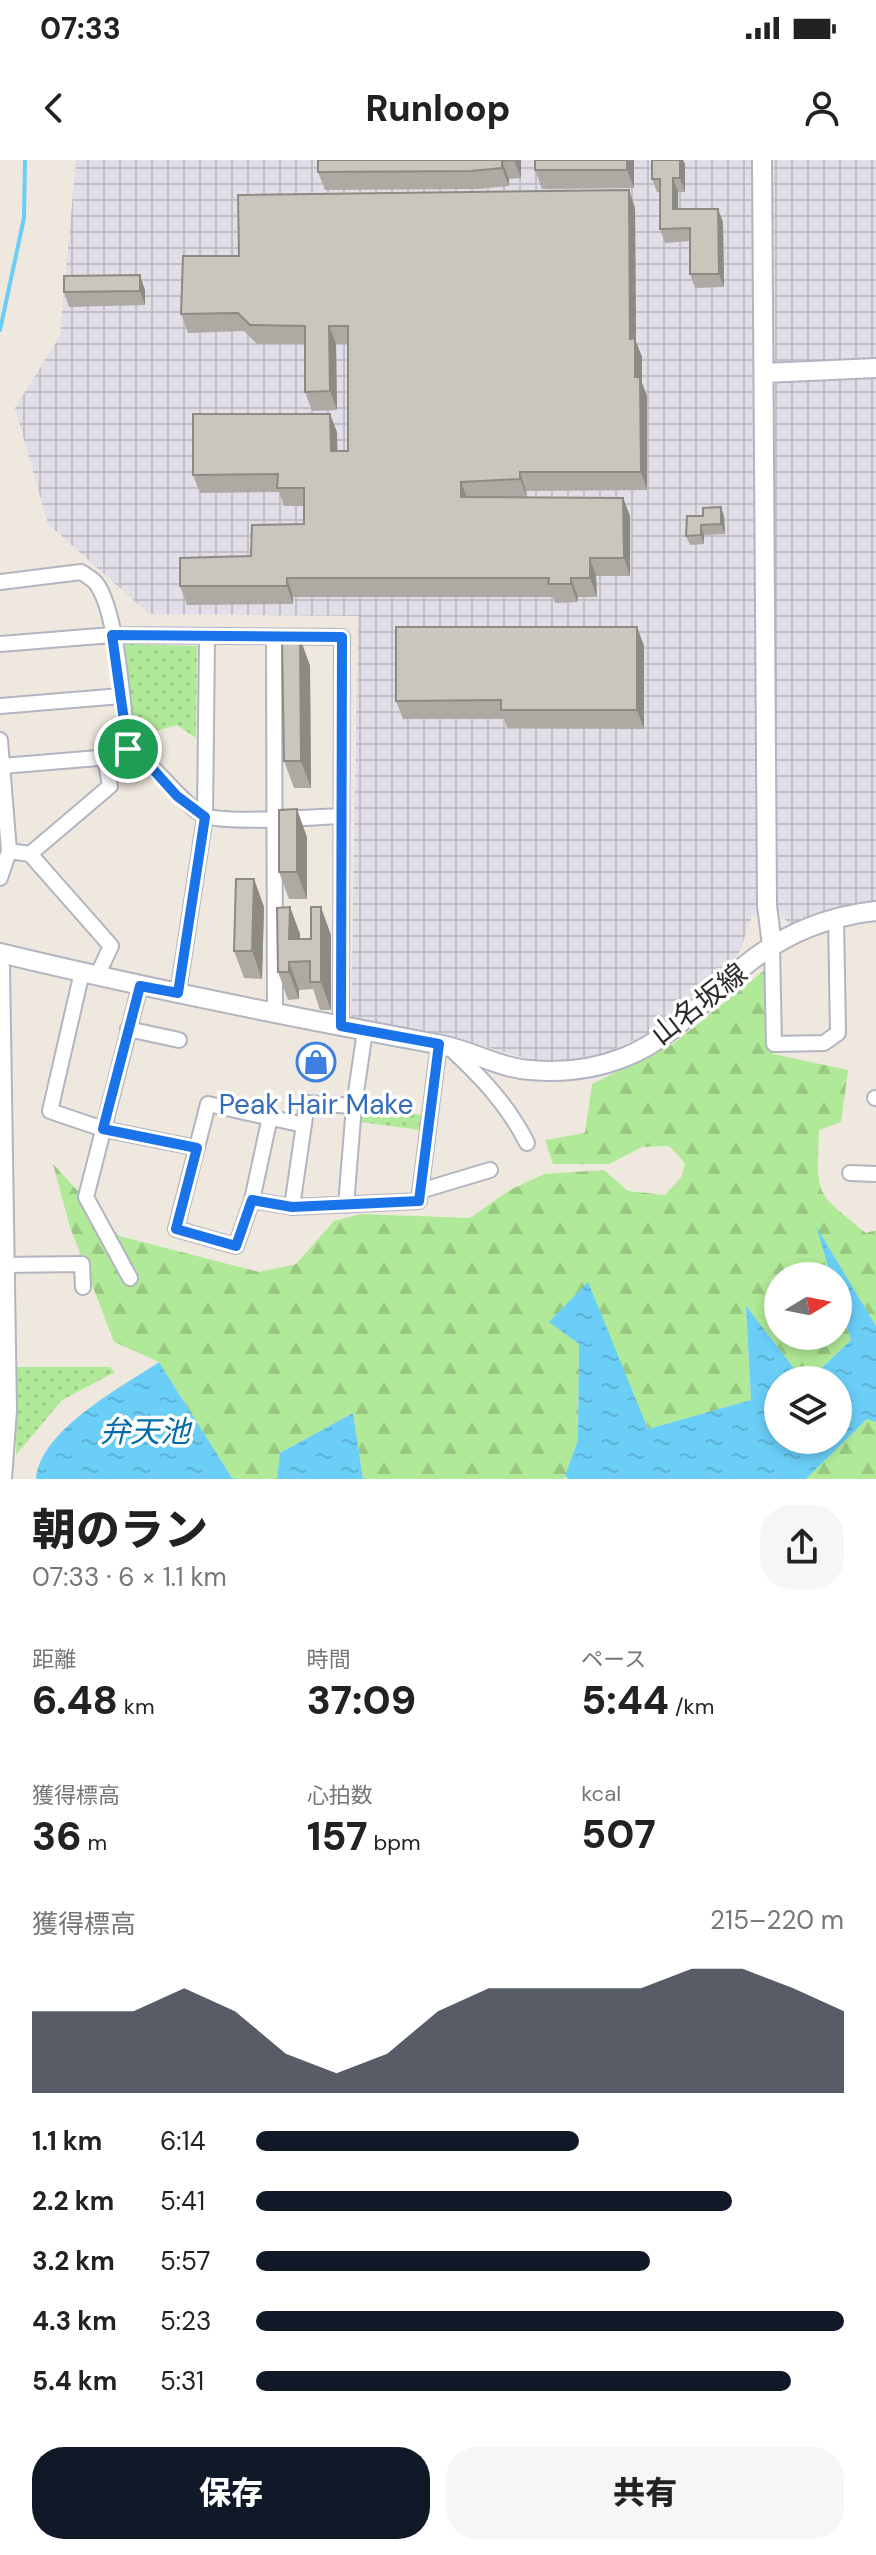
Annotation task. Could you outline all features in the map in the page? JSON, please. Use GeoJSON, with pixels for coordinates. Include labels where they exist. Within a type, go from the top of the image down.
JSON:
{"type":"FeatureCollection","features":[{"type":"Feature","properties":{"kind":"street"},"geometry":{"type":"LineString","coordinates":[[762,160],[767,905],[772,946],[774,1044],[824,1043],[838,1033],[836,917]]}},
{"type":"Feature","properties":{"kind":"street"},"geometry":{"type":"LineString","coordinates":[[765,373],[876,368]]}},
{"type":"Feature","properties":{"kind":"street"},"geometry":{"type":"LineString","coordinates":[[0,582],[81,572],[95,582],[105,601],[112,635],[128,749],[122,756],[2,766]]}},
{"type":"Feature","properties":{"kind":"street"},"geometry":{"type":"LineString","coordinates":[[0,644],[112,635],[342,637],[341,1026]]}},
{"type":"Feature","properties":{"kind":"street"},"geometry":{"type":"LineString","coordinates":[[274,637],[275,1013]]}},
{"type":"Feature","properties":{"kind":"street"},"geometry":{"type":"LineString","coordinates":[[178,993],[205,817],[207,638]]}},
{"type":"Feature","properties":{"kind":"street"},"geometry":{"type":"LineString","coordinates":[[0,706],[121,696]]}},
{"type":"Feature","properties":{"kind":"street"},"geometry":{"type":"LineString","coordinates":[[0,740],[9,851],[0,878]]}},
{"type":"Feature","properties":{"kind":"street"},"geometry":{"type":"LineString","coordinates":[[128,749],[142,757],[177,796],[205,817],[273,819],[342,816]]}},
{"type":"Feature","properties":{"kind":"street"},"geometry":{"type":"LineString","coordinates":[[30,854],[110,786],[105,757]]}},
{"type":"Feature","properties":{"kind":"street"},"geometry":{"type":"LineString","coordinates":[[9,851],[30,854],[111,946],[90,974],[50,1111],[103,1129],[197,1148]]}},
{"type":"Feature","properties":{"kind":"street","name":"山名坂線"},"geometry":{"type":"LineString","coordinates":[[0,953],[140,986],[443,1045],[525,1070],[557,1072],[593,1067],[625,1057],[674,1029],[772,946],[836,917],[876,911]]}},
{"type":"Feature","properties":{"kind":"street"},"geometry":{"type":"LineString","coordinates":[[0,967],[2,1479]]}},
{"type":"Feature","properties":{"kind":"street"},"geometry":{"type":"LineString","coordinates":[[130,1278],[86,1197],[140,986]]}},
{"type":"Feature","properties":{"kind":"street"},"geometry":{"type":"LineString","coordinates":[[128,1029],[179,1040]]}},
{"type":"Feature","properties":{"kind":"street"},"geometry":{"type":"LineString","coordinates":[[346,1205],[354,1106],[365,1031]]}},
{"type":"Feature","properties":{"kind":"street"},"geometry":{"type":"LineString","coordinates":[[443,1045],[488,1084],[516,1120],[527,1143]]}},
{"type":"Feature","properties":{"kind":"street"},"geometry":{"type":"LineString","coordinates":[[252,1200],[292,1207],[419,1201],[443,1045]]}},
{"type":"Feature","properties":{"kind":"street"},"geometry":{"type":"LineString","coordinates":[[292,1207],[307,1103],[354,1106]]}},
{"type":"Feature","properties":{"kind":"street"},"geometry":{"type":"LineString","coordinates":[[270,1117],[252,1200],[236,1246],[176,1229],[208,1104],[270,1117],[304,1125]]}},
{"type":"Feature","properties":{"kind":"street"},"geometry":{"type":"LineString","coordinates":[[420,1191],[490,1170]]}},
{"type":"Feature","properties":{"kind":"street"},"geometry":{"type":"LineString","coordinates":[[850,1173],[876,1174]]}},
{"type":"Feature","properties":{"kind":"street"},"geometry":{"type":"LineString","coordinates":[[2,1265],[82,1264],[83,1287]]}},
{"type":"Feature","properties":{"kind":"shaded area"},"geometry":{"type":"Polygon","coordinates":[[[76,160],[876,160],[876,904],[829,911],[792,928],[779,912],[752,915],[740,951],[731,964],[654,1031],[601,1055],[555,1062],[535,1061],[442,1034],[351,1020],[358,616],[149,614],[48,524],[15,408],[60,336],[76,160]]]}},
{"type":"Feature","properties":{"kind":"green space"},"geometry":{"type":"Polygon","coordinates":[[[125,644],[197,646],[196,738],[177,725],[145,734],[128,717],[125,644]]]}},
{"type":"Feature","properties":{"kind":"green space"},"geometry":{"type":"Polygon","coordinates":[[[767,968],[773,1054],[848,1070],[841,1122],[819,1130],[819,1181],[827,1199],[836,1208],[866,1233],[876,1230],[876,1326],[852,1286],[852,1262],[837,1262],[818,1230],[827,1262],[764,1262],[764,1330],[746,1307],[751,1400],[648,1429],[587,1283],[579,1344],[578,1440],[564,1479],[363,1479],[353,1413],[280,1453],[277,1479],[238,1479],[232,1478],[159,1362],[114,1342],[70,1227],[53,1164],[119,1236],[259,1272],[296,1264],[334,1221],[361,1214],[470,1218],[510,1190],[544,1174],[604,1170],[628,1191],[665,1195],[682,1176],[685,1163],[669,1146],[642,1147],[609,1164],[553,1164],[545,1140],[585,1133],[592,1084],[673,1044],[767,968]]]}},
{"type":"Feature","properties":{"kind":"green space"},"geometry":{"type":"Polygon","coordinates":[[[354,1106],[429,1116],[428,1131],[353,1121],[354,1106]]]}},
{"type":"Feature","properties":{"kind":"green space"},"geometry":{"type":"Polygon","coordinates":[[[780,1350],[840,1350],[824,1366],[792,1366],[780,1350]]]}},
{"type":"Feature","properties":{"kind":"green space"},"geometry":{"type":"Polygon","coordinates":[[[17,1367],[110,1367],[115,1372],[62,1400],[16,1455],[17,1367]]]}},
{"type":"Feature","properties":{"kind":"green space"},"geometry":{"type":"Polygon","coordinates":[[[867,1419],[876,1422],[876,1479],[806,1479],[831,1454],[852,1454],[852,1434],[867,1419]]]}},
{"type":"Feature","properties":{"kind":"water"},"geometry":{"type":"Polygon","coordinates":[[[816,1226],[838,1262],[827,1262],[816,1226]]]}},
{"type":"Feature","properties":{"kind":"water"},"geometry":{"type":"Polygon","coordinates":[[[588,1282],[648,1429],[751,1400],[746,1306],[764,1329],[764,1350],[780,1350],[792,1366],[764,1366],[764,1454],[831,1454],[806,1479],[568,1479],[565,1476],[578,1440],[579,1344],[549,1322],[588,1282]]]}},
{"type":"Feature","properties":{"kind":"water"},"geometry":{"type":"Polygon","coordinates":[[[852,1286],[876,1326],[876,1422],[867,1419],[852,1434],[852,1366],[824,1366],[840,1350],[852,1350],[852,1286]]]}},
{"type":"Feature","properties":{"kind":"water","name":"弁天池"},"geometry":{"type":"Polygon","coordinates":[[[159,1362],[232,1478],[238,1479],[36,1479],[41,1461],[67,1427],[105,1397],[159,1362]]]}},
{"type":"Feature","properties":{"kind":"water"},"geometry":{"type":"Polygon","coordinates":[[[353,1413],[363,1479],[277,1479],[280,1453],[353,1413]]]}},
{"type":"Feature","properties":{"kind":"building"},"geometry":{"type":"Polygon","coordinates":[[[318,160],[514,160],[502,161],[502,168],[471,171],[318,172],[318,160]]]}},
{"type":"Feature","properties":{"kind":"building"},"geometry":{"type":"Polygon","coordinates":[[[535,160],[627,160],[627,170],[535,170],[535,160]]]}},
{"type":"Feature","properties":{"kind":"building"},"geometry":{"type":"Polygon","coordinates":[[[652,160],[680,160],[680,178],[673,178],[673,209],[718,209],[719,274],[690,274],[690,228],[660,229],[660,179],[652,179],[652,160]]]}},
{"type":"Feature","properties":{"kind":"building"},"geometry":{"type":"Polygon","coordinates":[[[629,190],[630,339],[635,338],[635,377],[640,377],[641,472],[520,472],[520,479],[461,482],[461,497],[623,498],[624,558],[590,558],[590,578],[571,578],[571,584],[548,584],[549,578],[287,578],[287,586],[180,586],[180,558],[251,556],[252,525],[304,524],[304,488],[277,488],[278,474],[193,475],[193,414],[330,414],[331,451],[348,451],[348,326],[329,326],[330,391],[305,392],[305,326],[250,325],[238,313],[181,314],[183,256],[239,256],[238,195],[629,190]]]}},
{"type":"Feature","properties":{"kind":"building"},"geometry":{"type":"Polygon","coordinates":[[[140,275],[140,291],[64,292],[64,276],[140,275]]]}},
{"type":"Feature","properties":{"kind":"building"},"geometry":{"type":"Polygon","coordinates":[[[721,507],[721,524],[701,525],[701,535],[686,536],[687,516],[703,516],[703,508],[721,507]]]}},
{"type":"Feature","properties":{"kind":"building"},"geometry":{"type":"Polygon","coordinates":[[[396,627],[637,627],[637,710],[501,710],[501,700],[396,701],[396,627]]]}},
{"type":"Feature","properties":{"kind":"building"},"geometry":{"type":"Polygon","coordinates":[[[300,638],[301,761],[284,761],[282,639],[300,638]]]}},
{"type":"Feature","properties":{"kind":"building"},"geometry":{"type":"Polygon","coordinates":[[[297,809],[297,872],[279,872],[279,810],[297,809]]]}},
{"type":"Feature","properties":{"kind":"building"},"geometry":{"type":"Polygon","coordinates":[[[236,879],[254,879],[252,951],[234,951],[236,879]]]}},
{"type":"Feature","properties":{"kind":"building"},"geometry":{"type":"Polygon","coordinates":[[[290,907],[289,939],[311,939],[311,907],[321,907],[321,982],[310,982],[310,961],[289,962],[289,972],[278,972],[277,908],[290,907]]]}},
{"type":"Feature","properties":{"kind":"waterway"},"geometry":{"type":"LineString","coordinates":[[0,330],[24,218],[25,160]]}},
{"type":"Feature","properties":{"kind":"place","name":"Peak Hair Make"},"geometry":{"type":"Point","coordinates":[316,1062]}},
{"type":"Feature","properties":{"kind":"route"},"geometry":{"type":"LineString","coordinates":[[112,635],[342,637],[341,1026],[439,1044],[419,1201],[292,1207],[252,1200],[236,1246],[176,1229],[197,1148],[103,1129],[140,986],[178,993],[205,817],[177,796],[142,757],[128,749],[112,635]]}}]}
